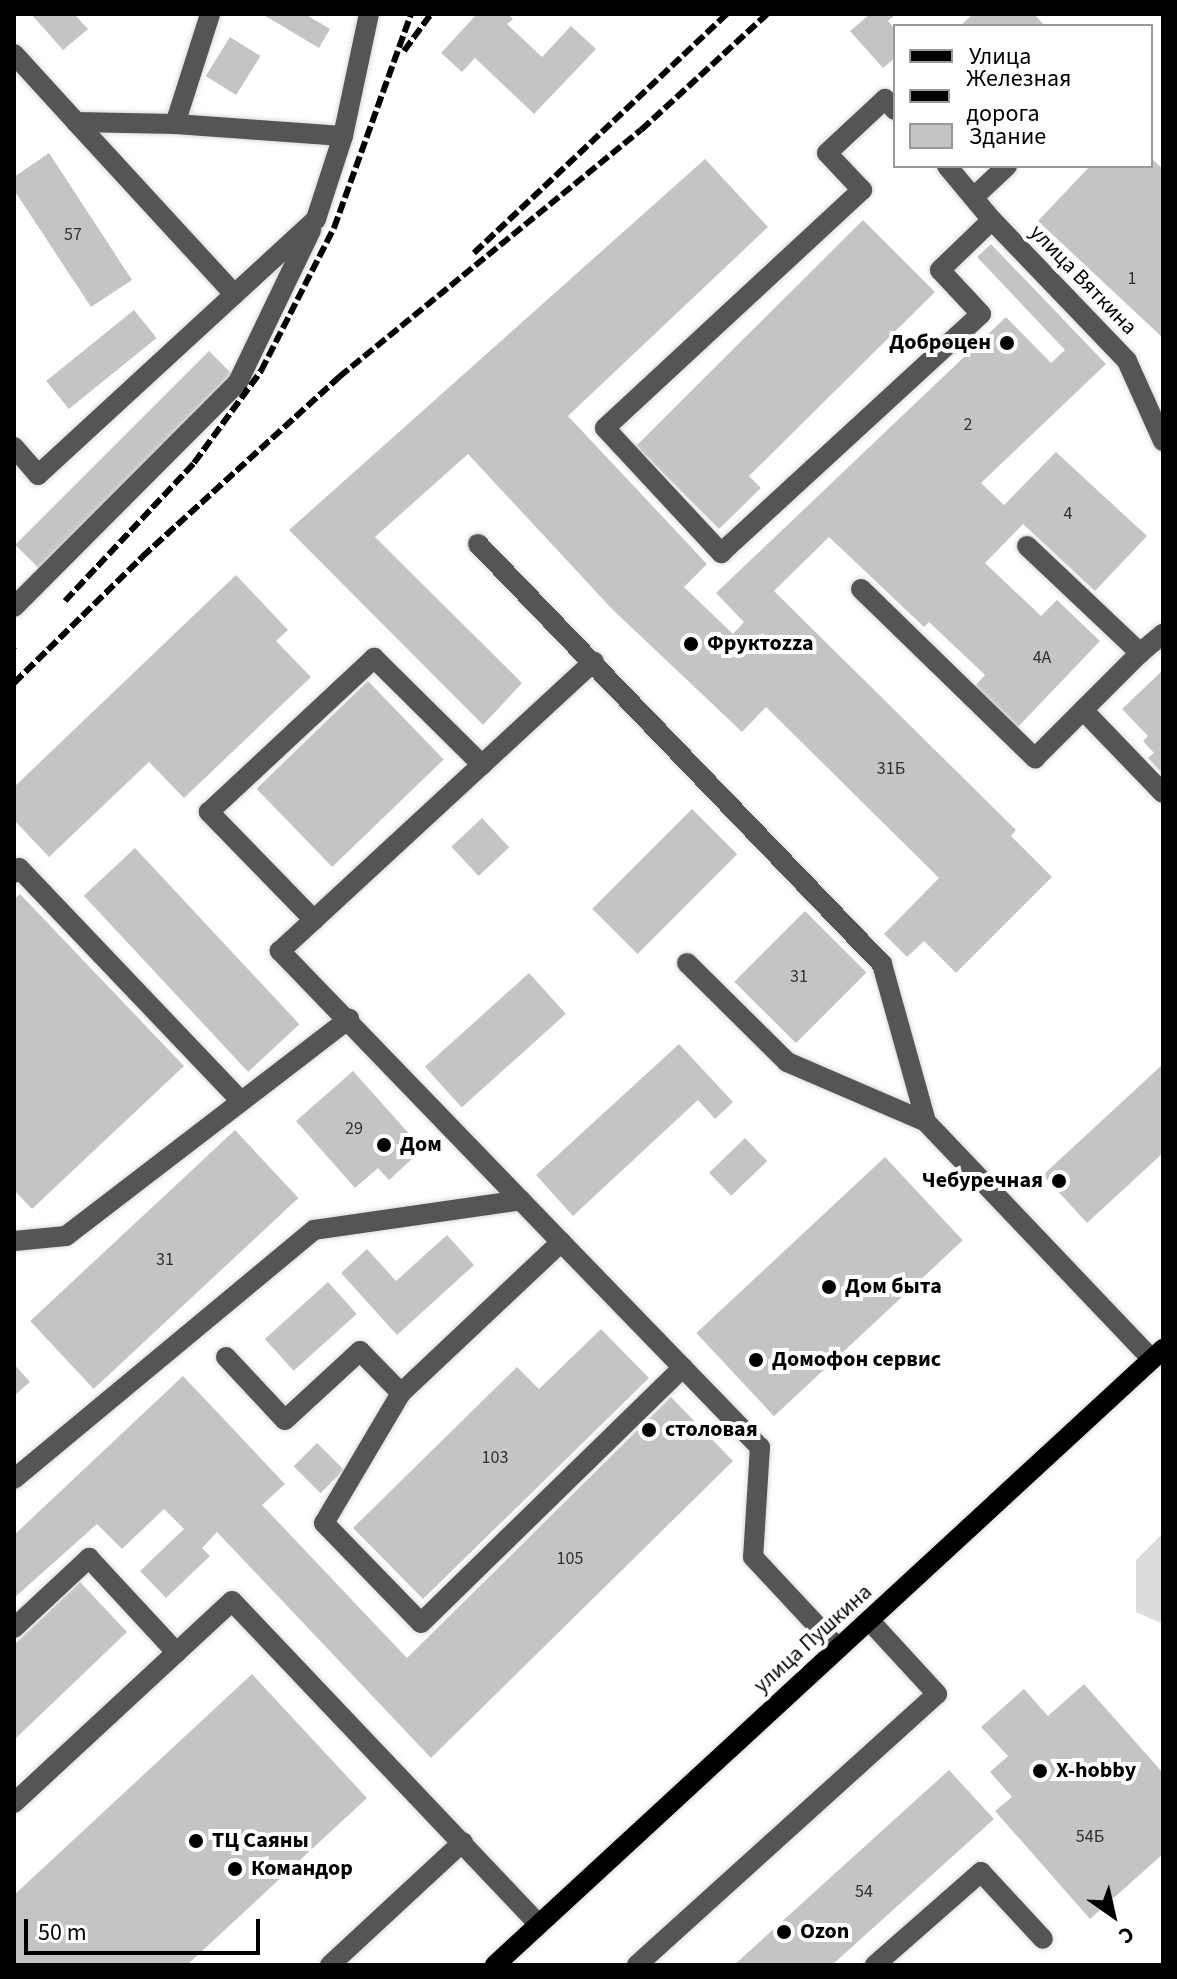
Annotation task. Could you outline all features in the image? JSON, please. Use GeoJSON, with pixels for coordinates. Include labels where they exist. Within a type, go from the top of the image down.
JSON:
{"type":"FeatureCollection","features":[{"type":"Feature","properties":{"kind":"main road","name":"улица Пушкина"},"geometry":{"type":"LineString","coordinates":[[495,1965],[1157,1354]]}},
{"type":"Feature","properties":{"kind":"street"},"geometry":{"type":"LineString","coordinates":[[175,124],[210,14]]}},
{"type":"Feature","properties":{"kind":"street"},"geometry":{"type":"LineString","coordinates":[[14,607],[238,382],[316,219],[343,136],[369,14]]}},
{"type":"Feature","properties":{"kind":"street"},"geometry":{"type":"LineString","coordinates":[[14,54],[234,294]]}},
{"type":"Feature","properties":{"kind":"street"},"geometry":{"type":"LineString","coordinates":[[890,105],[827,153],[862,190],[605,428],[721,553],[981,314],[940,270],[992,220]]}},
{"type":"Feature","properties":{"kind":"street"},"geometry":{"type":"LineString","coordinates":[[76,122],[175,124],[343,136]]}},
{"type":"Feature","properties":{"kind":"street","name":"улица Вяткина"},"geometry":{"type":"LineString","coordinates":[[949,168],[992,220],[1127,361],[1163,441]]}},
{"type":"Feature","properties":{"kind":"street"},"geometry":{"type":"LineString","coordinates":[[975,196],[1005,168]]}},
{"type":"Feature","properties":{"kind":"street"},"geometry":{"type":"LineString","coordinates":[[14,447],[38,475],[316,219]]}},
{"type":"Feature","properties":{"kind":"street"},"geometry":{"type":"LineString","coordinates":[[478,544],[594,661],[882,964],[926,1122]]}},
{"type":"Feature","properties":{"kind":"street"},"geometry":{"type":"LineString","coordinates":[[1027,546],[1140,653]]}},
{"type":"Feature","properties":{"kind":"street"},"geometry":{"type":"LineString","coordinates":[[861,589],[1035,758],[1163,634]]}},
{"type":"Feature","properties":{"kind":"street"},"geometry":{"type":"LineString","coordinates":[[314,920],[209,812],[374,658],[482,765]]}},
{"type":"Feature","properties":{"kind":"street"},"geometry":{"type":"LineString","coordinates":[[594,661],[280,951],[760,1447],[753,1557],[838,1648]]}},
{"type":"Feature","properties":{"kind":"street"},"geometry":{"type":"LineString","coordinates":[[1083,710],[1163,793]]}},
{"type":"Feature","properties":{"kind":"street"},"geometry":{"type":"LineString","coordinates":[[14,873],[19,868],[241,1101]]}},
{"type":"Feature","properties":{"kind":"street"},"geometry":{"type":"LineString","coordinates":[[687,963],[787,1062],[926,1122],[1157,1354]]}},
{"type":"Feature","properties":{"kind":"street"},"geometry":{"type":"LineString","coordinates":[[14,1241],[66,1236],[349,1019]]}},
{"type":"Feature","properties":{"kind":"street"},"geometry":{"type":"LineString","coordinates":[[14,1479],[314,1230],[521,1200]]}},
{"type":"Feature","properties":{"kind":"street"},"geometry":{"type":"LineString","coordinates":[[561,1242],[401,1393],[324,1523],[421,1623],[683,1367]]}},
{"type":"Feature","properties":{"kind":"street"},"geometry":{"type":"LineString","coordinates":[[226,1357],[285,1420],[360,1351],[401,1393]]}},
{"type":"Feature","properties":{"kind":"street"},"geometry":{"type":"LineString","coordinates":[[14,1628],[89,1558],[177,1653]]}},
{"type":"Feature","properties":{"kind":"street"},"geometry":{"type":"LineString","coordinates":[[14,1803],[232,1601],[538,1924]]}},
{"type":"Feature","properties":{"kind":"street"},"geometry":{"type":"LineString","coordinates":[[637,1965],[937,1694],[869,1620]]}},
{"type":"Feature","properties":{"kind":"street"},"geometry":{"type":"LineString","coordinates":[[330,1965],[463,1842]]}},
{"type":"Feature","properties":{"kind":"street"},"geometry":{"type":"LineString","coordinates":[[875,1965],[981,1872],[1043,1939]]}},
{"type":"Feature","properties":{"kind":"shaded area"},"geometry":{"type":"Polygon","coordinates":[[[1161,1535],[1163,1624],[1136,1612],[1136,1560],[1161,1535]]]}},
{"type":"Feature","properties":{"kind":"building"},"geometry":{"type":"Polygon","coordinates":[[[31,14],[74,14],[88,29],[63,50],[31,14]]]}},
{"type":"Feature","properties":{"kind":"building"},"geometry":{"type":"Polygon","coordinates":[[[262,14],[305,14],[330,29],[319,48],[262,14]]]}},
{"type":"Feature","properties":{"kind":"building"},"geometry":{"type":"Polygon","coordinates":[[[477,14],[508,14],[513,19],[507,24],[542,57],[571,26],[596,49],[534,114],[475,58],[462,72],[441,53],[477,14]]]}},
{"type":"Feature","properties":{"kind":"building"},"geometry":{"type":"Polygon","coordinates":[[[870,14],[896,14],[888,21],[893,27],[893,60],[883,68],[850,31],[870,14]]]}},
{"type":"Feature","properties":{"kind":"building"},"geometry":{"type":"Polygon","coordinates":[[[973,14],[1034,14],[1043,24],[962,24],[973,14]]]}},
{"type":"Feature","properties":{"kind":"building"},"geometry":{"type":"Polygon","coordinates":[[[230,37],[261,56],[236,95],[206,76],[230,37]]]}},
{"type":"Feature","properties":{"kind":"building"},"geometry":{"type":"Polygon","coordinates":[[[49,153],[132,280],[91,307],[14,190],[14,177],[49,153]]]}},
{"type":"Feature","properties":{"kind":"building"},"geometry":{"type":"Polygon","coordinates":[[[705,159],[768,227],[568,416],[707,564],[684,587],[733,634],[744,622],[716,593],[1006,317],[1051,363],[1065,350],[977,257],[991,244],[1106,364],[981,483],[1004,505],[1056,452],[1147,536],[1095,591],[1023,524],[985,563],[1041,616],[1057,600],[1100,641],[1017,728],[974,687],[985,675],[929,622],[924,627],[829,537],[774,591],[1016,830],[1011,836],[1052,877],[956,973],[924,941],[907,957],[884,934],[939,878],[766,707],[742,732],[612,609],[468,454],[375,537],[522,683],[483,725],[289,530],[705,159]]]}},
{"type":"Feature","properties":{"kind":"building"},"geometry":{"type":"Polygon","coordinates":[[[1153,160],[1163,169],[1163,338],[1038,221],[1088,168],[1153,168],[1153,160]]]}},
{"type":"Feature","properties":{"kind":"building"},"geometry":{"type":"Polygon","coordinates":[[[863,220],[935,292],[749,476],[761,488],[719,529],[636,446],[863,220]]]}},
{"type":"Feature","properties":{"kind":"building"},"geometry":{"type":"Polygon","coordinates":[[[134,310],[157,338],[69,409],[46,381],[134,310]]]}},
{"type":"Feature","properties":{"kind":"building"},"geometry":{"type":"Polygon","coordinates":[[[209,351],[232,374],[39,568],[15,545],[209,351]]]}},
{"type":"Feature","properties":{"kind":"building"},"geometry":{"type":"Polygon","coordinates":[[[236,575],[288,630],[276,641],[311,677],[184,798],[149,762],[49,857],[14,820],[14,787],[236,575]]]}},
{"type":"Feature","properties":{"kind":"building"},"geometry":{"type":"Polygon","coordinates":[[[1163,670],[1163,774],[1148,758],[1154,753],[1143,741],[1148,736],[1122,709],[1163,670]]]}},
{"type":"Feature","properties":{"kind":"building"},"geometry":{"type":"Polygon","coordinates":[[[368,681],[444,759],[332,867],[257,789],[368,681]]]}},
{"type":"Feature","properties":{"kind":"building"},"geometry":{"type":"Polygon","coordinates":[[[692,809],[737,854],[638,954],[592,909],[692,809]]]}},
{"type":"Feature","properties":{"kind":"building"},"geometry":{"type":"Polygon","coordinates":[[[482,818],[509,847],[479,876],[451,847],[482,818]]]}},
{"type":"Feature","properties":{"kind":"building"},"geometry":{"type":"Polygon","coordinates":[[[135,848],[299,1024],[248,1072],[84,896],[135,848]]]}},
{"type":"Feature","properties":{"kind":"building"},"geometry":{"type":"Polygon","coordinates":[[[20,894],[184,1066],[32,1209],[14,1190],[14,899],[20,894]]]}},
{"type":"Feature","properties":{"kind":"building"},"geometry":{"type":"Polygon","coordinates":[[[805,911],[867,973],[796,1043],[734,982],[805,911]]]}},
{"type":"Feature","properties":{"kind":"building"},"geometry":{"type":"Polygon","coordinates":[[[529,973],[566,1014],[462,1108],[425,1067],[529,973]]]}},
{"type":"Feature","properties":{"kind":"building"},"geometry":{"type":"Polygon","coordinates":[[[679,1044],[733,1102],[715,1119],[698,1100],[573,1216],[536,1175],[679,1044]]]}},
{"type":"Feature","properties":{"kind":"building"},"geometry":{"type":"Polygon","coordinates":[[[1163,1064],[1163,1153],[1087,1223],[1043,1175],[1163,1064]]]}},
{"type":"Feature","properties":{"kind":"building"},"geometry":{"type":"Polygon","coordinates":[[[353,1071],[413,1138],[402,1147],[412,1159],[389,1180],[378,1168],[355,1188],[296,1121],[353,1071]]]}},
{"type":"Feature","properties":{"kind":"building"},"geometry":{"type":"Polygon","coordinates":[[[235,1130],[298,1198],[94,1389],[30,1321],[235,1130]]]}},
{"type":"Feature","properties":{"kind":"building"},"geometry":{"type":"Polygon","coordinates":[[[745,1138],[767,1161],[731,1196],[709,1173],[745,1138]]]}},
{"type":"Feature","properties":{"kind":"building","name":"Дом быта"},"geometry":{"type":"Polygon","coordinates":[[[885,1157],[963,1240],[774,1416],[696,1333],[885,1157]]]}},
{"type":"Feature","properties":{"kind":"building"},"geometry":{"type":"Polygon","coordinates":[[[447,1235],[474,1265],[397,1335],[341,1273],[367,1249],[396,1281],[447,1235]]]}},
{"type":"Feature","properties":{"kind":"building"},"geometry":{"type":"Polygon","coordinates":[[[328,1282],[357,1314],[294,1371],[265,1339],[328,1282]]]}},
{"type":"Feature","properties":{"kind":"building"},"geometry":{"type":"Polygon","coordinates":[[[601,1329],[649,1378],[423,1599],[353,1528],[517,1367],[539,1389],[601,1329]]]}},
{"type":"Feature","properties":{"kind":"building"},"geometry":{"type":"Polygon","coordinates":[[[14,1364],[30,1382],[14,1396],[14,1364]]]}},
{"type":"Feature","properties":{"kind":"building"},"geometry":{"type":"Polygon","coordinates":[[[183,1376],[285,1484],[262,1505],[407,1658],[671,1397],[733,1461],[431,1758],[217,1532],[202,1548],[210,1556],[166,1598],[140,1571],[184,1529],[164,1509],[122,1549],[97,1524],[14,1598],[14,1535],[183,1376]]]}},
{"type":"Feature","properties":{"kind":"building"},"geometry":{"type":"Polygon","coordinates":[[[317,1443],[344,1470],[321,1493],[294,1466],[317,1443]]]}},
{"type":"Feature","properties":{"kind":"building"},"geometry":{"type":"Polygon","coordinates":[[[80,1582],[127,1632],[14,1740],[14,1645],[80,1582]]]}},
{"type":"Feature","properties":{"kind":"building","name":"ТЦ Саяны"},"geometry":{"type":"Polygon","coordinates":[[[252,1674],[367,1798],[187,1965],[14,1965],[14,1895],[252,1674]]]}},
{"type":"Feature","properties":{"kind":"building"},"geometry":{"type":"Polygon","coordinates":[[[1084,1684],[1163,1773],[1163,1854],[1090,1919],[995,1811],[1012,1797],[990,1772],[1008,1756],[981,1727],[1024,1689],[1048,1716],[1084,1684]]]}},
{"type":"Feature","properties":{"kind":"building"},"geometry":{"type":"Polygon","coordinates":[[[949,1770],[994,1819],[832,1965],[734,1965],[949,1770]]]}},
{"type":"Feature","properties":{"kind":"railway"},"geometry":{"type":"LineString","coordinates":[[65,601],[194,463],[261,371],[334,228],[411,14]]}},
{"type":"Feature","properties":{"kind":"railway"},"geometry":{"type":"LineString","coordinates":[[404,51],[431,14]]}},
{"type":"Feature","properties":{"kind":"railway"},"geometry":{"type":"LineString","coordinates":[[474,253],[727,14]]}},
{"type":"Feature","properties":{"kind":"railway"},"geometry":{"type":"LineString","coordinates":[[14,683],[142,557],[339,377],[641,130],[767,14]]}},
{"type":"Feature","properties":{"kind":"place","name":"Доброцен"},"geometry":{"type":"Point","coordinates":[1007,343]}},
{"type":"Feature","properties":{"kind":"place","name":"Фруктоzzа"},"geometry":{"type":"Point","coordinates":[691,644]}},
{"type":"Feature","properties":{"kind":"place","name":"Дом"},"geometry":{"type":"Point","coordinates":[384,1145]}},
{"type":"Feature","properties":{"kind":"place","name":"Чебуречная"},"geometry":{"type":"Point","coordinates":[1059,1181]}},
{"type":"Feature","properties":{"kind":"place","name":"Дом быта"},"geometry":{"type":"Point","coordinates":[829,1287]}},
{"type":"Feature","properties":{"kind":"place","name":"Домофон сервис"},"geometry":{"type":"Point","coordinates":[756,1360]}},
{"type":"Feature","properties":{"kind":"place","name":"столовая"},"geometry":{"type":"Point","coordinates":[649,1430]}},
{"type":"Feature","properties":{"kind":"place","name":"X-hobby"},"geometry":{"type":"Point","coordinates":[1040,1771]}},
{"type":"Feature","properties":{"kind":"place","name":"ТЦ Саяны"},"geometry":{"type":"Point","coordinates":[196,1841]}},
{"type":"Feature","properties":{"kind":"place","name":"Командор"},"geometry":{"type":"Point","coordinates":[235,1869]}},
{"type":"Feature","properties":{"kind":"place","name":"Ozon"},"geometry":{"type":"Point","coordinates":[784,1932]}}]}
